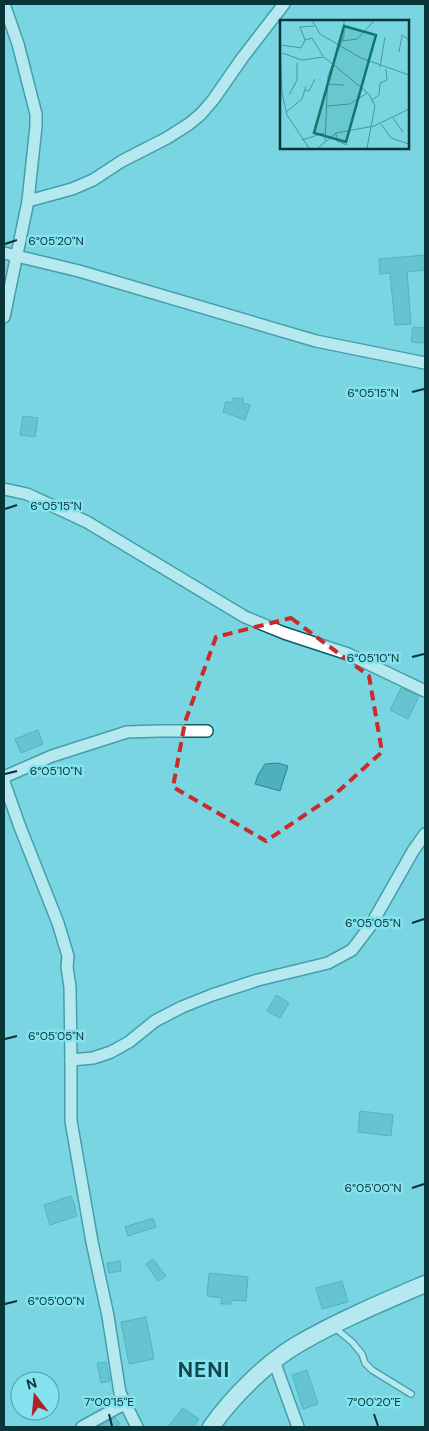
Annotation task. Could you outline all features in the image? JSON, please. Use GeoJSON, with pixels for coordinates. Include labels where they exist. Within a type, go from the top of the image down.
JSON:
{"type":"FeatureCollection","features":[{"type":"Feature","properties":{"kind":"main road"},"geometry":{"type":"LineString","coordinates":[[211,1427],[238,1394],[274,1361],[298,1344],[425,1284]]}},
{"type":"Feature","properties":{"kind":"street"},"geometry":{"type":"LineString","coordinates":[[4,4],[18,44],[36,114],[36,137],[28,201],[4,317]]}},
{"type":"Feature","properties":{"kind":"street"},"geometry":{"type":"LineString","coordinates":[[28,201],[72,189],[93,180],[122,161],[167,138],[189,124],[213,100],[284,4]]}},
{"type":"Feature","properties":{"kind":"street"},"geometry":{"type":"LineString","coordinates":[[4,252],[89,274],[316,341],[425,363]]}},
{"type":"Feature","properties":{"kind":"street"},"geometry":{"type":"LineString","coordinates":[[4,489],[27,494],[87,522],[245,617],[284,633],[348,654],[425,691]]}},
{"type":"Feature","properties":{"kind":"street"},"geometry":{"type":"LineString","coordinates":[[4,777],[52,756],[127,732],[207,731]]}},
{"type":"Feature","properties":{"kind":"street"},"geometry":{"type":"LineString","coordinates":[[4,782],[58,923],[68,956],[72,1060],[71,1121],[92,1242],[108,1316],[120,1392],[137,1427]]}},
{"type":"Feature","properties":{"kind":"street"},"geometry":{"type":"LineString","coordinates":[[72,1060],[93,1058],[111,1052],[182,1006],[258,980],[328,963],[352,950],[371,925],[413,851],[425,834]]}},
{"type":"Feature","properties":{"kind":"street"},"geometry":{"type":"LineString","coordinates":[[274,1361],[298,1427]]}},
{"type":"Feature","properties":{"kind":"street"},"geometry":{"type":"LineString","coordinates":[[82,1427],[126,1403]]}},
{"type":"Feature","properties":{"kind":"lane"},"geometry":{"type":"LineString","coordinates":[[333,1326],[352,1342],[362,1354],[365,1363],[372,1370],[412,1394]]}},
{"type":"Feature","properties":{"kind":"highlighted area"},"geometry":{"type":"Polygon","coordinates":[[[291,618],[369,676],[382,752],[333,796],[266,841],[173,787],[185,722],[216,637],[291,618]]]}},
{"type":"Feature","properties":{"kind":"building"},"geometry":{"type":"Polygon","coordinates":[[[425,255],[425,270],[407,272],[411,324],[395,325],[390,273],[380,274],[379,259],[425,255]]]}},
{"type":"Feature","properties":{"kind":"building"},"geometry":{"type":"Polygon","coordinates":[[[413,327],[425,328],[425,343],[411,342],[413,327]]]}},
{"type":"Feature","properties":{"kind":"building"},"geometry":{"type":"Polygon","coordinates":[[[233,398],[243,398],[243,403],[250,405],[245,420],[223,412],[226,402],[233,402],[233,398]]]}},
{"type":"Feature","properties":{"kind":"building"},"geometry":{"type":"Polygon","coordinates":[[[23,416],[38,418],[35,437],[20,435],[23,416]]]}},
{"type":"Feature","properties":{"kind":"building"},"geometry":{"type":"Polygon","coordinates":[[[401,688],[419,696],[408,719],[390,710],[401,688]]]}},
{"type":"Feature","properties":{"kind":"building"},"geometry":{"type":"Polygon","coordinates":[[[38,730],[43,744],[21,753],[15,739],[38,730]]]}},
{"type":"Feature","properties":{"kind":"building"},"geometry":{"type":"Polygon","coordinates":[[[278,763],[288,766],[280,791],[255,784],[265,764],[278,763]]]}},
{"type":"Feature","properties":{"kind":"building"},"geometry":{"type":"Polygon","coordinates":[[[276,995],[289,1003],[280,1018],[267,1011],[276,995]]]}},
{"type":"Feature","properties":{"kind":"building"},"geometry":{"type":"Polygon","coordinates":[[[360,1111],[393,1115],[391,1136],[358,1132],[360,1111]]]}},
{"type":"Feature","properties":{"kind":"building"},"geometry":{"type":"Polygon","coordinates":[[[71,1196],[77,1216],[50,1225],[44,1205],[71,1196]]]}},
{"type":"Feature","properties":{"kind":"building"},"geometry":{"type":"Polygon","coordinates":[[[153,1218],[156,1227],[128,1236],[125,1227],[153,1218]]]}},
{"type":"Feature","properties":{"kind":"building"},"geometry":{"type":"Polygon","coordinates":[[[153,1259],[166,1276],[158,1281],[146,1264],[153,1259]]]}},
{"type":"Feature","properties":{"kind":"building"},"geometry":{"type":"Polygon","coordinates":[[[120,1261],[121,1271],[109,1273],[107,1263],[120,1261]]]}},
{"type":"Feature","properties":{"kind":"building"},"geometry":{"type":"Polygon","coordinates":[[[209,1273],[248,1277],[246,1301],[231,1300],[231,1304],[221,1304],[222,1298],[207,1296],[209,1273]]]}},
{"type":"Feature","properties":{"kind":"building"},"geometry":{"type":"Polygon","coordinates":[[[342,1281],[348,1302],[322,1309],[316,1288],[342,1281]]]}},
{"type":"Feature","properties":{"kind":"building"},"geometry":{"type":"Polygon","coordinates":[[[146,1317],[154,1359],[129,1364],[121,1322],[146,1317]]]}},
{"type":"Feature","properties":{"kind":"building"},"geometry":{"type":"Polygon","coordinates":[[[106,1362],[110,1381],[101,1383],[97,1363],[106,1362]]]}},
{"type":"Feature","properties":{"kind":"building"},"geometry":{"type":"Polygon","coordinates":[[[307,1370],[318,1404],[303,1409],[292,1375],[307,1370]]]}},
{"type":"Feature","properties":{"kind":"building"},"geometry":{"type":"Polygon","coordinates":[[[183,1408],[199,1419],[193,1427],[168,1427],[183,1408]]]}},
{"type":"Feature","properties":{"kind":"building"},"geometry":{"type":"Polygon","coordinates":[[[115,1417],[120,1424],[115,1427],[97,1427],[115,1417]]]}},
{"type":"Feature","properties":{"kind":"district","name":"NENI"},"geometry":{"type":"Point","coordinates":[204,1370]}}]}
